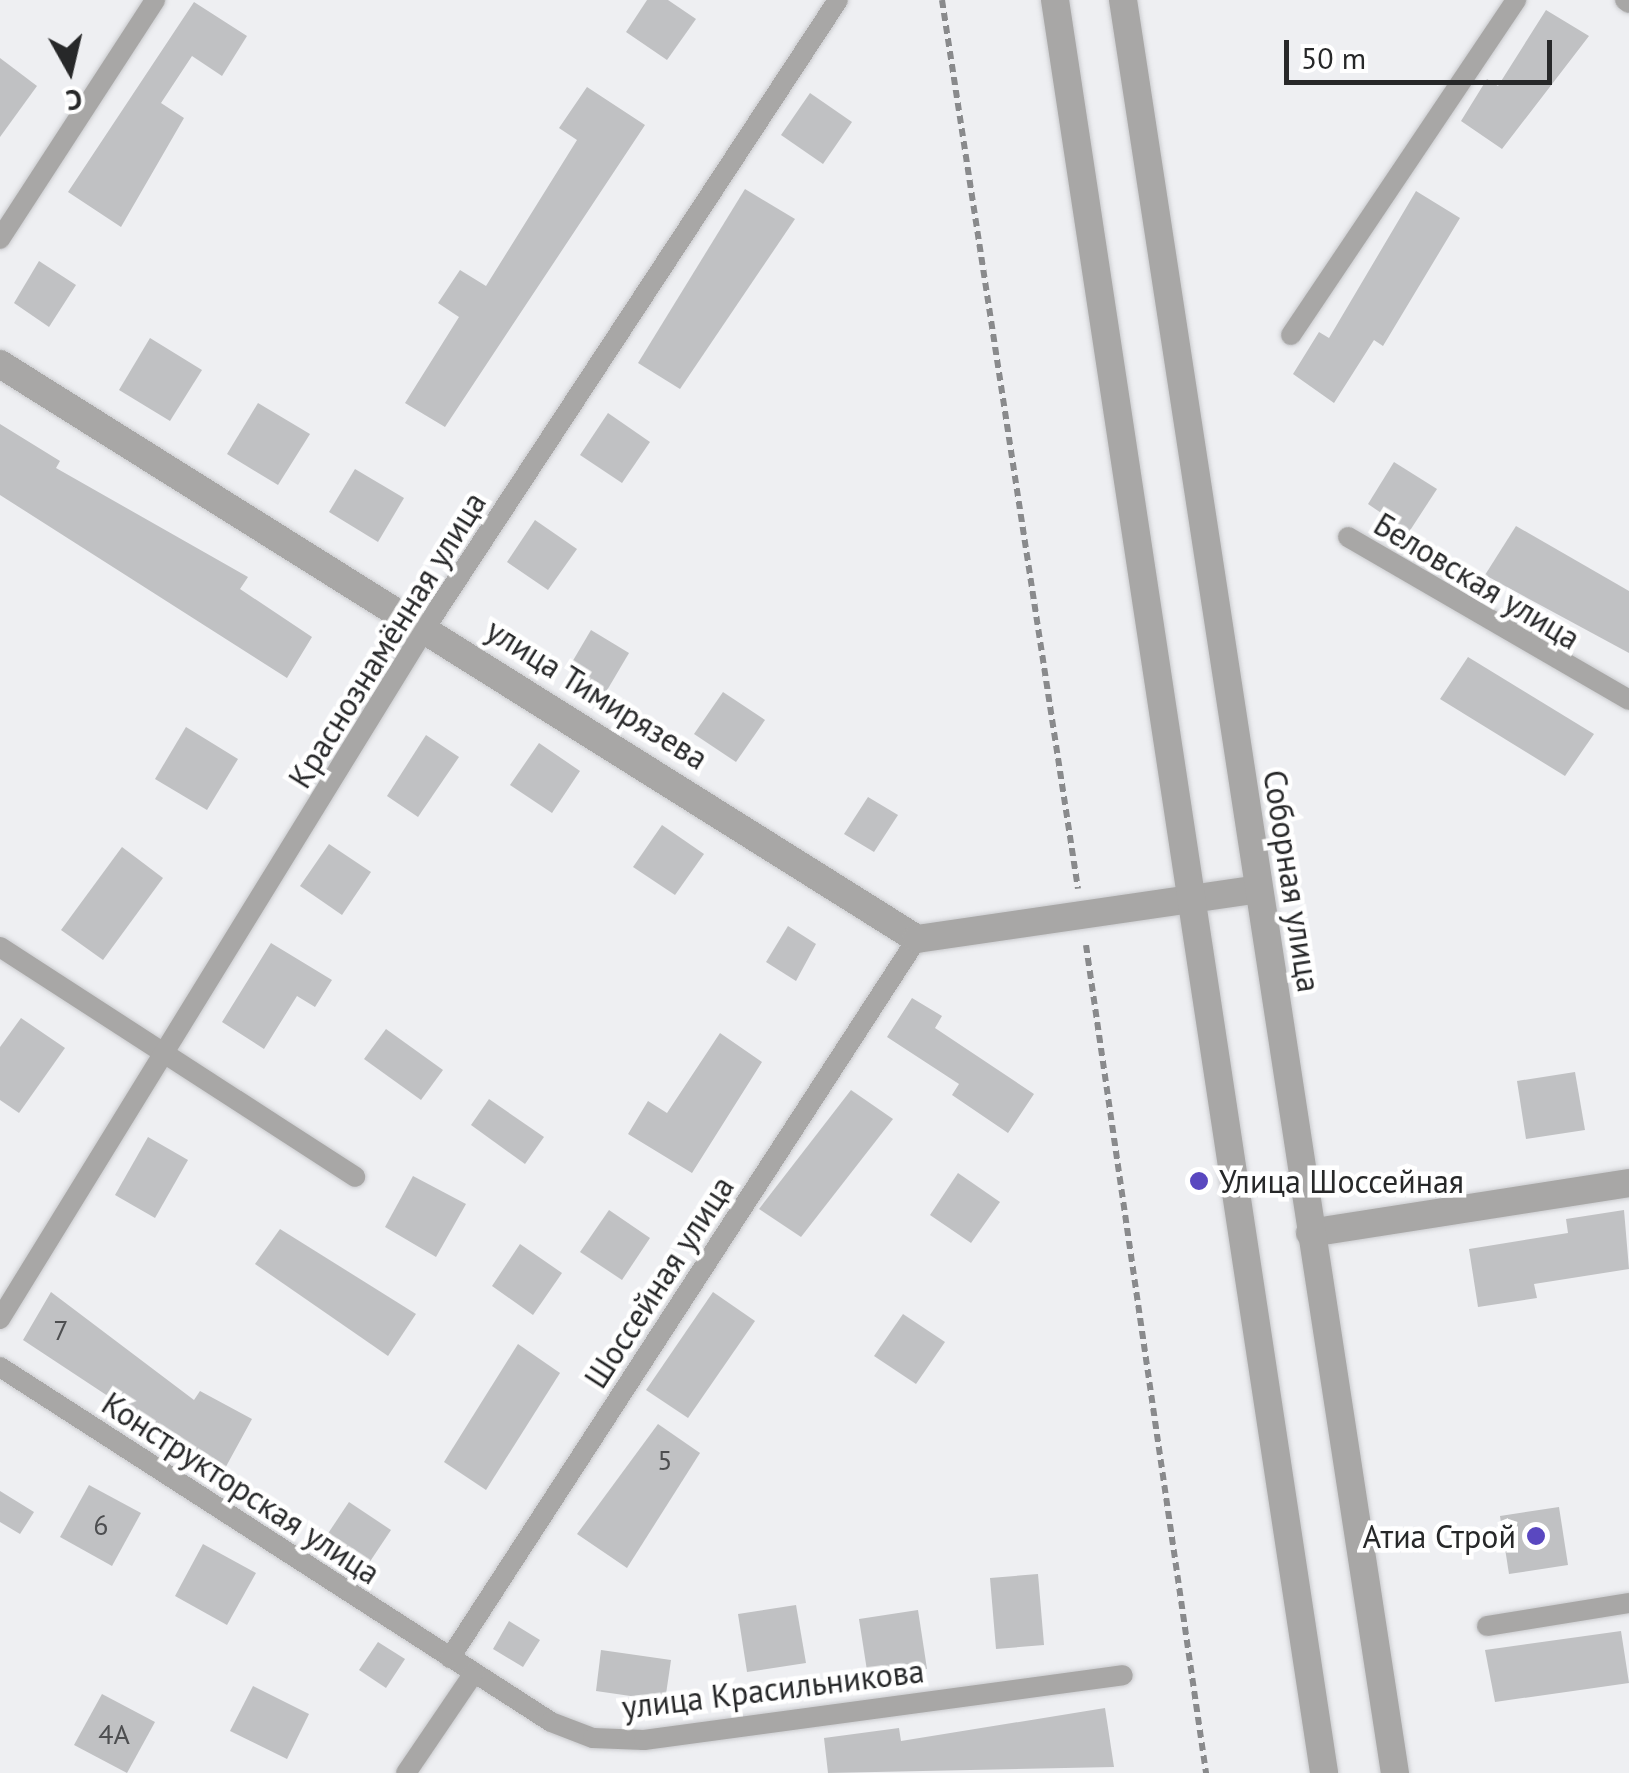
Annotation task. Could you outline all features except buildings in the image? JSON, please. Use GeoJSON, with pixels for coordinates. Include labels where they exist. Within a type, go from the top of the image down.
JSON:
{"type":"FeatureCollection","features":[{"type":"Feature","properties":{"kind":"street"},"geometry":{"type":"LineString","coordinates":[[1055,0],[1324,1773]]}},
{"type":"Feature","properties":{"kind":"street","name":"Соборная улица"},"geometry":{"type":"LineString","coordinates":[[1123,0],[1394,1773]]}},
{"type":"Feature","properties":{"kind":"street","name":"улица Тимирязева"},"geometry":{"type":"LineString","coordinates":[[0,364],[917,939]]}},
{"type":"Feature","properties":{"kind":"street"},"geometry":{"type":"LineString","coordinates":[[917,939],[1258,889]]}},
{"type":"Feature","properties":{"kind":"street"},"geometry":{"type":"LineString","coordinates":[[1310,1232],[1629,1182]]}},
{"type":"Feature","properties":{"kind":"lane"},"geometry":{"type":"LineString","coordinates":[[0,239],[155,0]]}},
{"type":"Feature","properties":{"kind":"lane","name":"Краснознамённая улица"},"geometry":{"type":"LineString","coordinates":[[0,1319],[168,1058],[426,628],[838,0]]}},
{"type":"Feature","properties":{"kind":"lane"},"geometry":{"type":"LineString","coordinates":[[1291,335],[1516,0]]}},
{"type":"Feature","properties":{"kind":"lane","name":"Беловская улица"},"geometry":{"type":"LineString","coordinates":[[1348,538],[1629,700]]}},
{"type":"Feature","properties":{"kind":"lane","name":"Шоссейная улица"},"geometry":{"type":"LineString","coordinates":[[450,1658],[917,939]]}},
{"type":"Feature","properties":{"kind":"lane"},"geometry":{"type":"LineString","coordinates":[[0,947],[355,1177]]}},
{"type":"Feature","properties":{"kind":"lane","name":"Конструкторская улица"},"geometry":{"type":"LineString","coordinates":[[0,1367],[450,1658]]}},
{"type":"Feature","properties":{"kind":"lane"},"geometry":{"type":"LineString","coordinates":[[1487,1626],[1629,1603]]}},
{"type":"Feature","properties":{"kind":"lane","name":"улица Красильникова"},"geometry":{"type":"LineString","coordinates":[[450,1658],[551,1722],[593,1738],[644,1740],[1123,1675]]}},
{"type":"Feature","properties":{"kind":"lane"},"geometry":{"type":"LineString","coordinates":[[406,1773],[474,1673]]}},
{"type":"Feature","properties":{"kind":"place","name":"Улица Шоссейная"},"geometry":{"type":"Point","coordinates":[1199,1181]}},
{"type":"Feature","properties":{"kind":"place","name":"Атиа Строй"},"geometry":{"type":"Point","coordinates":[1536,1536]}}]}
